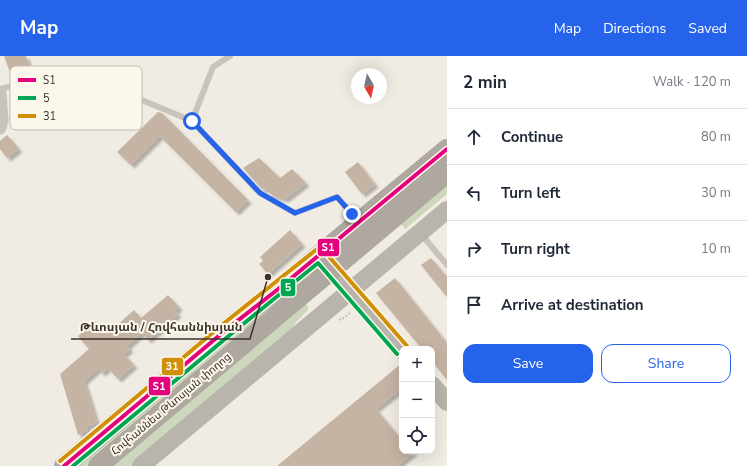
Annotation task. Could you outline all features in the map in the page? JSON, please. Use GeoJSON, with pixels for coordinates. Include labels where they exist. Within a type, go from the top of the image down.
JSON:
{"type":"FeatureCollection","features":[{"type":"Feature","properties":{"kind":"main road","name":"Հովհաննես Թևոսյան փողոց"},"geometry":{"type":"LineString","coordinates":[[98,466],[325,262],[359,222],[447,149]]}},
{"type":"Feature","properties":{"kind":"main road","name":"Հովհաննես Թևոսյան փողոց"},"geometry":{"type":"LineString","coordinates":[[64,466],[227,329],[325,262],[447,173]]}},
{"type":"Feature","properties":{"kind":"street"},"geometry":{"type":"LineString","coordinates":[[0,93],[2,120],[0,128]]}},
{"type":"Feature","properties":{"kind":"street"},"geometry":{"type":"LineString","coordinates":[[141,466],[447,210]]}},
{"type":"Feature","properties":{"kind":"street"},"geometry":{"type":"LineString","coordinates":[[325,262],[399,347]]}},
{"type":"Feature","properties":{"kind":"street"},"geometry":{"type":"LineString","coordinates":[[435,388],[447,402]]}},
{"type":"Feature","properties":{"kind":"lane"},"geometry":{"type":"LineString","coordinates":[[192,121],[214,67],[230,56]]}},
{"type":"Feature","properties":{"kind":"lane"},"geometry":{"type":"LineString","coordinates":[[0,90],[10,87]]}},
{"type":"Feature","properties":{"kind":"lane"},"geometry":{"type":"LineString","coordinates":[[142,100],[192,121],[260,193],[295,213],[337,197],[359,222]]}},
{"type":"Feature","properties":{"kind":"lane"},"geometry":{"type":"LineString","coordinates":[[420,233],[447,265]]}},
{"type":"Feature","properties":{"kind":"green space"},"geometry":{"type":"Polygon","coordinates":[[[447,183],[447,194],[405,229],[400,222],[447,183]]]}},
{"type":"Feature","properties":{"kind":"green space"},"geometry":{"type":"Polygon","coordinates":[[[290,288],[294,292],[87,466],[76,466],[290,288]]]}},
{"type":"Feature","properties":{"kind":"green space"},"geometry":{"type":"Polygon","coordinates":[[[301,303],[308,305],[308,310],[296,322],[287,338],[131,466],[109,466],[301,303]]]}},
{"type":"Feature","properties":{"kind":"building"},"geometry":{"type":"Polygon","coordinates":[[[4,56],[26,56],[29,66],[10,66],[10,72],[4,56]]]}},
{"type":"Feature","properties":{"kind":"building"},"geometry":{"type":"Polygon","coordinates":[[[158,112],[162,113],[248,200],[236,212],[160,136],[131,165],[117,152],[140,130],[142,130],[142,128],[158,112]]]}},
{"type":"Feature","properties":{"kind":"building"},"geometry":{"type":"Polygon","coordinates":[[[7,135],[19,149],[7,158],[0,149],[0,141],[7,135]]]}},
{"type":"Feature","properties":{"kind":"building"},"geometry":{"type":"Polygon","coordinates":[[[259,158],[280,178],[292,169],[306,183],[285,199],[274,196],[269,193],[268,190],[262,189],[243,168],[259,158]]]}},
{"type":"Feature","properties":{"kind":"building"},"geometry":{"type":"Polygon","coordinates":[[[358,162],[375,184],[362,194],[345,172],[358,162]]]}},
{"type":"Feature","properties":{"kind":"building"},"geometry":{"type":"Polygon","coordinates":[[[290,230],[302,244],[268,274],[259,264],[263,261],[260,257],[290,230]]]}},
{"type":"Feature","properties":{"kind":"building"},"geometry":{"type":"Polygon","coordinates":[[[431,258],[447,277],[447,297],[421,265],[431,258]]]}},
{"type":"Feature","properties":{"kind":"building"},"geometry":{"type":"Polygon","coordinates":[[[395,278],[447,343],[447,380],[435,365],[435,346],[420,346],[376,293],[395,278]]]}},
{"type":"Feature","properties":{"kind":"building"},"geometry":{"type":"Polygon","coordinates":[[[168,295],[179,307],[175,311],[178,314],[148,340],[142,333],[127,346],[130,349],[124,354],[134,365],[118,379],[108,368],[102,373],[98,369],[84,381],[97,423],[87,426],[88,430],[78,435],[60,374],[89,349],[78,336],[95,321],[107,334],[134,310],[141,318],[168,295]]]}},
{"type":"Feature","properties":{"kind":"building"},"geometry":{"type":"Polygon","coordinates":[[[399,365],[399,390],[376,409],[399,436],[399,454],[411,454],[397,466],[277,466],[399,365]]]}},
{"type":"Feature","properties":{"kind":"transit line","name":"Տ1"},"geometry":{"type":"LineString","coordinates":[[64,466],[227,329],[277,290],[447,149]]}},
{"type":"Feature","properties":{"kind":"transit line","name":"31"},"geometry":{"type":"LineString","coordinates":[[60,461],[223,324],[317,249],[324,251],[407,346]]}},
{"type":"Feature","properties":{"kind":"transit line","name":"5"},"geometry":{"type":"LineString","coordinates":[[73,466],[318,263],[397,354]]}},
{"type":"Feature","properties":{"kind":"place","name":"Թևոսյան / Հովհաննիսյան"},"geometry":{"type":"Point","coordinates":[268,277]}},
{"type":"Feature","properties":{"kind":"route"},"geometry":{"type":"LineString","coordinates":[[192,121],[260,193],[295,213],[337,197],[352,214]]}}]}
